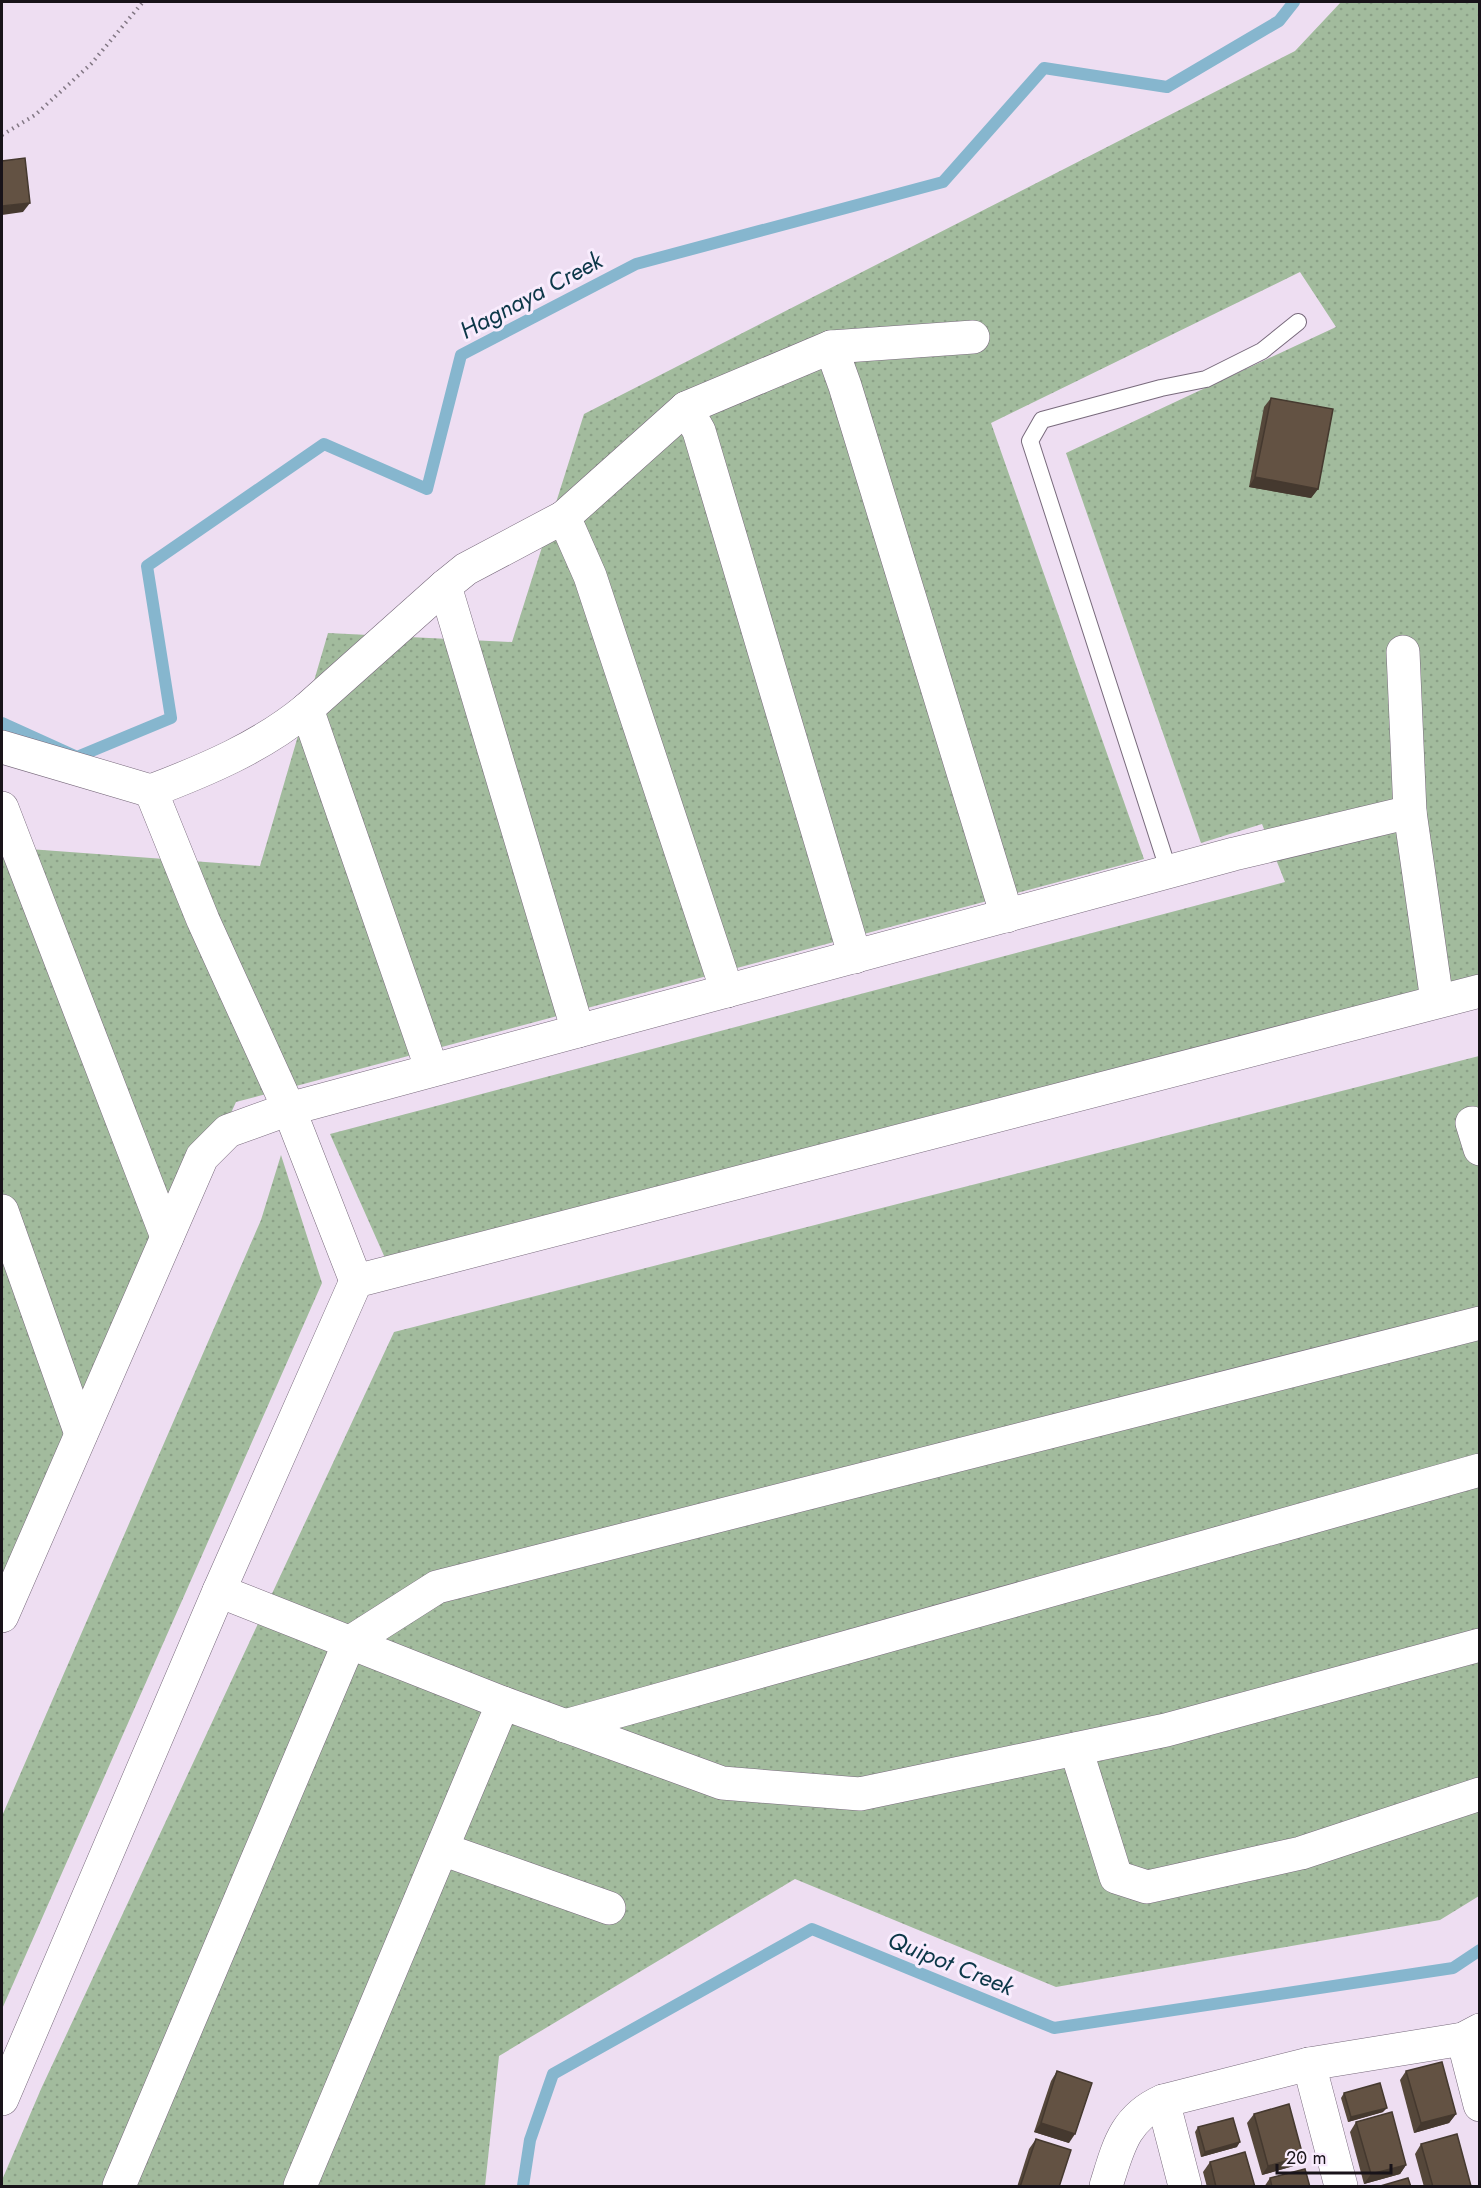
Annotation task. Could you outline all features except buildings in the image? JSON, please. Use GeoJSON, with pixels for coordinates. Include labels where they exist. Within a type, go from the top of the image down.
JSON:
{"type":"FeatureCollection","features":[{"type":"Feature","properties":{"kind":"street"},"geometry":{"type":"LineString","coordinates":[[2,747],[151,791],[208,769],[283,728],[466,569],[564,517],[686,408],[831,347],[973,337]]}},
{"type":"Feature","properties":{"kind":"street"},"geometry":{"type":"LineString","coordinates":[[831,347],[845,386],[1007,916]]}},
{"type":"Feature","properties":{"kind":"street"},"geometry":{"type":"LineString","coordinates":[[686,408],[699,431],[855,957]]}},
{"type":"Feature","properties":{"kind":"street"},"geometry":{"type":"LineString","coordinates":[[564,517],[590,576],[727,991]]}},
{"type":"Feature","properties":{"kind":"street"},"geometry":{"type":"LineString","coordinates":[[446,586],[578,1031]]}},
{"type":"Feature","properties":{"kind":"street"},"geometry":{"type":"LineString","coordinates":[[1403,652],[1410,813],[1437,1001]]}},
{"type":"Feature","properties":{"kind":"street"},"geometry":{"type":"LineString","coordinates":[[307,709],[432,1070]]}},
{"type":"Feature","properties":{"kind":"street"},"geometry":{"type":"LineString","coordinates":[[2,2099],[219,1591],[356,1281],[289,1109],[203,920],[151,791]]}},
{"type":"Feature","properties":{"kind":"street"},"geometry":{"type":"LineString","coordinates":[[2,808],[167,1237]]}},
{"type":"Feature","properties":{"kind":"street"},"geometry":{"type":"LineString","coordinates":[[2,1616],[202,1158],[228,1131],[289,1109],[1234,854],[1410,813]]}},
{"type":"Feature","properties":{"kind":"street"},"geometry":{"type":"LineString","coordinates":[[356,1281],[1479,991]]}},
{"type":"Feature","properties":{"kind":"street"},"geometry":{"type":"LineString","coordinates":[[2,1211],[81,1434]]}},
{"type":"Feature","properties":{"kind":"street"},"geometry":{"type":"LineString","coordinates":[[119,2187],[349,1643],[437,1587],[1479,1323]]}},
{"type":"Feature","properties":{"kind":"street"},"geometry":{"type":"LineString","coordinates":[[565,1726],[1479,1470]]}},
{"type":"Feature","properties":{"kind":"street"},"geometry":{"type":"LineString","coordinates":[[219,1591],[503,1703],[722,1783],[860,1794],[1166,1730],[1479,1646]]}},
{"type":"Feature","properties":{"kind":"street"},"geometry":{"type":"LineString","coordinates":[[300,2187],[503,1703]]}},
{"type":"Feature","properties":{"kind":"street"},"geometry":{"type":"LineString","coordinates":[[1076,1749],[1116,1877],[1147,1887],[1301,1853],[1479,1794]]}},
{"type":"Feature","properties":{"kind":"street"},"geometry":{"type":"LineString","coordinates":[[442,1849],[609,1908]]}},
{"type":"Feature","properties":{"kind":"street"},"geometry":{"type":"LineString","coordinates":[[1106,2187],[1124,2134],[1135,2118],[1148,2108],[1163,2101],[1309,2064],[1471,2034],[1479,2105]]}},
{"type":"Feature","properties":{"kind":"street"},"geometry":{"type":"LineString","coordinates":[[1309,2064],[1341,2187]]}},
{"type":"Feature","properties":{"kind":"street"},"geometry":{"type":"LineString","coordinates":[[1163,2101],[1185,2187]]}},
{"type":"Feature","properties":{"kind":"lane"},"geometry":{"type":"LineString","coordinates":[[1169,872],[1030,441],[1042,420],[1161,388],[1206,379],[1262,351],[1298,322]]}},
{"type":"Feature","properties":{"kind":"path"},"geometry":{"type":"LineString","coordinates":[[2,135],[35,115],[91,64],[143,2]]}},
{"type":"Feature","properties":{"kind":"green space"},"geometry":{"type":"Polygon","coordinates":[[[1341,2],[1479,2],[1479,978],[385,1258],[330,1134],[1285,882],[1262,824],[1201,843],[1066,453],[1336,327],[1300,272],[991,423],[1144,859],[236,1102],[2,1610],[2,847],[260,866],[328,633],[512,642],[584,414],[1295,51],[1341,2]]]}},
{"type":"Feature","properties":{"kind":"green space"},"geometry":{"type":"Polygon","coordinates":[[[1479,1056],[1479,1896],[1440,1920],[1056,1987],[795,1879],[499,2056],[485,2186],[2,2186],[2,2180],[41,2089],[394,1332],[1479,1056]]]}},
{"type":"Feature","properties":{"kind":"green space"},"geometry":{"type":"Polygon","coordinates":[[[281,1155],[322,1283],[2,2009],[2,1816],[261,1220],[281,1155]]]}},
{"type":"Feature","properties":{"kind":"waterway","name":"Hagnaya Creek"},"geometry":{"type":"LineString","coordinates":[[2,723],[77,757],[171,718],[147,566],[324,444],[427,489],[461,355],[636,264],[943,182],[1044,68],[1167,87],[1279,21],[1294,2]]}},
{"type":"Feature","properties":{"kind":"waterway","name":"Quipot Creek"},"geometry":{"type":"LineString","coordinates":[[523,2186],[530,2140],[553,2074],[812,1929],[1054,2028],[1453,1968],[1480,1950]]}}]}
